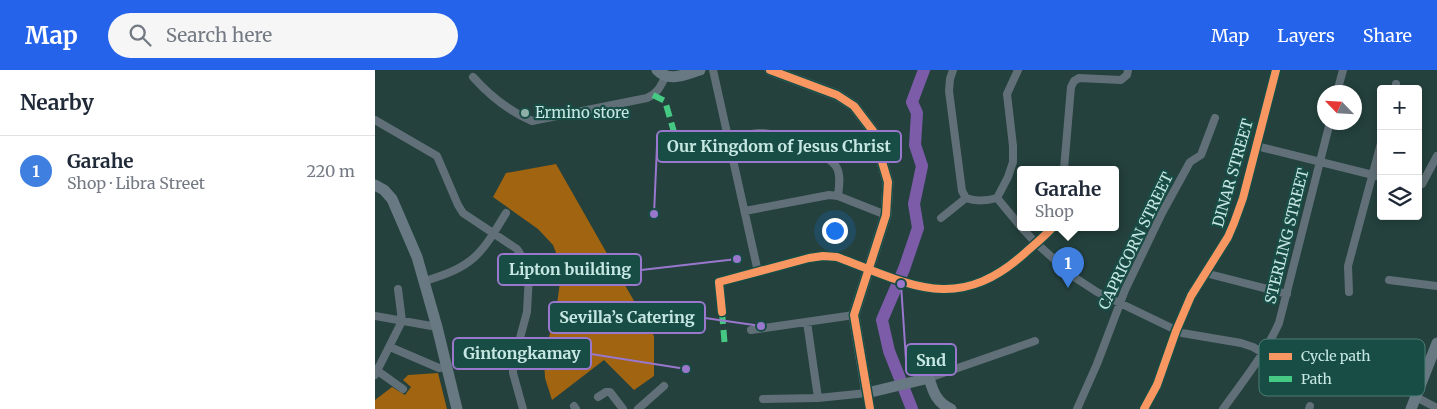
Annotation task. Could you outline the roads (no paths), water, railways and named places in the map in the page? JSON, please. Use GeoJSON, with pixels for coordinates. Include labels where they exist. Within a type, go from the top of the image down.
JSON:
{"type":"FeatureCollection","features":[{"type":"Feature","properties":{"kind":"street"},"geometry":{"type":"LineString","coordinates":[[473,78],[492,97],[522,116],[532,120],[647,98],[658,90],[661,73],[674,77],[700,70]]}},
{"type":"Feature","properties":{"kind":"street"},"geometry":{"type":"LineString","coordinates":[[713,70],[758,272]]}},
{"type":"Feature","properties":{"kind":"street"},"geometry":{"type":"LineString","coordinates":[[770,70],[837,95],[854,106],[873,131],[886,172],[888,192],[886,215],[854,315],[870,409]]}},
{"type":"Feature","properties":{"kind":"street"},"geometry":{"type":"LineString","coordinates":[[953,70],[949,91],[962,191],[966,198],[975,201],[997,198]]}},
{"type":"Feature","properties":{"kind":"street"},"geometry":{"type":"LineString","coordinates":[[997,198],[1008,177],[1013,162],[1007,94],[1017,70]]}},
{"type":"Feature","properties":{"kind":"street"},"geometry":{"type":"LineString","coordinates":[[1064,166],[1071,87],[1074,81],[1079,78],[1121,80],[1127,75],[1128,70]]}},
{"type":"Feature","properties":{"kind":"street","name":"DINAR STREET"},"geometry":{"type":"LineString","coordinates":[[1144,409],[1157,385],[1176,331],[1191,296],[1229,237],[1243,198],[1276,70]]}},
{"type":"Feature","properties":{"kind":"street"},"geometry":{"type":"LineString","coordinates":[[1339,85],[1343,70]]}},
{"type":"Feature","properties":{"kind":"street","name":"CAPRICORN STREET"},"geometry":{"type":"LineString","coordinates":[[1077,409],[1097,364],[1119,303],[1162,213],[1190,162],[1201,155],[1215,118]]}},
{"type":"Feature","properties":{"kind":"street"},"geometry":{"type":"LineString","coordinates":[[375,120],[437,156],[461,209],[470,219],[517,249],[524,260],[529,274],[527,312],[513,364],[513,373],[523,409]]}},
{"type":"Feature","properties":{"kind":"street","name":"STERLING STREET"},"geometry":{"type":"LineString","coordinates":[[1270,339],[1279,323],[1287,294],[1328,130]]}},
{"type":"Feature","properties":{"kind":"street"},"geometry":{"type":"LineString","coordinates":[[729,139],[761,133],[776,136],[817,151],[831,160],[838,170],[838,196]]}},
{"type":"Feature","properties":{"kind":"street"},"geometry":{"type":"LineString","coordinates":[[1256,146],[1377,176],[1348,266],[1349,292]]}},
{"type":"Feature","properties":{"kind":"street"},"geometry":{"type":"LineString","coordinates":[[1422,184],[1437,156]]}},
{"type":"Feature","properties":{"kind":"street"},"geometry":{"type":"LineString","coordinates":[[375,185],[384,190],[392,199],[417,257],[425,281],[457,409]]}},
{"type":"Feature","properties":{"kind":"street"},"geometry":{"type":"LineString","coordinates":[[745,212],[815,197],[838,196],[886,215]]}},
{"type":"Feature","properties":{"kind":"street"},"geometry":{"type":"LineString","coordinates":[[941,218],[966,198]]}},
{"type":"Feature","properties":{"kind":"street"},"geometry":{"type":"LineString","coordinates":[[997,198],[1017,222]]}},
{"type":"Feature","properties":{"kind":"street"},"geometry":{"type":"LineString","coordinates":[[425,281],[453,272],[474,260],[506,213]]}},
{"type":"Feature","properties":{"kind":"street"},"geometry":{"type":"LineString","coordinates":[[1025,231],[1085,285],[1119,303],[1176,331],[1241,343],[1259,351]]}},
{"type":"Feature","properties":{"kind":"street"},"geometry":{"type":"LineString","coordinates":[[721,312],[719,282],[823,256],[837,257],[919,287],[937,289],[968,287],[999,274],[1049,231]]}},
{"type":"Feature","properties":{"kind":"street"},"geometry":{"type":"LineString","coordinates":[[1205,273],[1287,294]]}},
{"type":"Feature","properties":{"kind":"street"},"geometry":{"type":"LineString","coordinates":[[1389,280],[1437,286]]}},
{"type":"Feature","properties":{"kind":"street"},"geometry":{"type":"LineString","coordinates":[[398,289],[402,320],[390,347],[376,371],[403,388]]}},
{"type":"Feature","properties":{"kind":"street"},"geometry":{"type":"LineString","coordinates":[[751,330],[854,315]]}},
{"type":"Feature","properties":{"kind":"street"},"geometry":{"type":"LineString","coordinates":[[375,316],[437,327]]}},
{"type":"Feature","properties":{"kind":"street"},"geometry":{"type":"LineString","coordinates":[[807,322],[818,398]]}},
{"type":"Feature","properties":{"kind":"street"},"geometry":{"type":"LineString","coordinates":[[763,399],[818,398],[867,393],[929,378],[1035,341]]}},
{"type":"Feature","properties":{"kind":"street"},"geometry":{"type":"LineString","coordinates":[[1425,374],[1437,343]]}},
{"type":"Feature","properties":{"kind":"street"},"geometry":{"type":"LineString","coordinates":[[390,347],[439,368],[447,367]]}},
{"type":"Feature","properties":{"kind":"street","name":"STERLING STREET"},"geometry":{"type":"LineString","coordinates":[[1223,409],[1259,359]]}},
{"type":"Feature","properties":{"kind":"street"},"geometry":{"type":"LineString","coordinates":[[929,378],[941,404],[951,409]]}},
{"type":"Feature","properties":{"kind":"street"},"geometry":{"type":"LineString","coordinates":[[638,409],[664,386]]}},
{"type":"Feature","properties":{"kind":"street"},"geometry":{"type":"LineString","coordinates":[[598,397],[606,392],[610,392],[623,409]]}},
{"type":"Feature","properties":{"kind":"street"},"geometry":{"type":"LineString","coordinates":[[1411,409],[1416,397],[1437,408]]}},
{"type":"Feature","properties":{"kind":"waterway"},"geometry":{"type":"LineString","coordinates":[[912,409],[889,351],[882,320],[904,269],[918,228],[914,204],[922,166],[915,145],[917,113],[912,102],[924,70]]}},
{"type":"Feature","properties":{"kind":"place","name":"Ermino store"},"geometry":{"type":"Point","coordinates":[525,113]}},
{"type":"Feature","properties":{"kind":"place","name":"Our Kingdom of Jesus Christ"},"geometry":{"type":"Point","coordinates":[654,214]}},
{"type":"Feature","properties":{"kind":"place","name":"Lipton building"},"geometry":{"type":"Point","coordinates":[737,259]}},
{"type":"Feature","properties":{"kind":"place","name":"Snd"},"geometry":{"type":"Point","coordinates":[901,284]}},
{"type":"Feature","properties":{"kind":"place","name":"Garahe"},"geometry":{"type":"Point","coordinates":[1068,288]}},
{"type":"Feature","properties":{"kind":"place","name":"Sevilla’s Catering"},"geometry":{"type":"Point","coordinates":[761,326]}},
{"type":"Feature","properties":{"kind":"place","name":"Gintongkamay"},"geometry":{"type":"Point","coordinates":[686,369]}}]}
